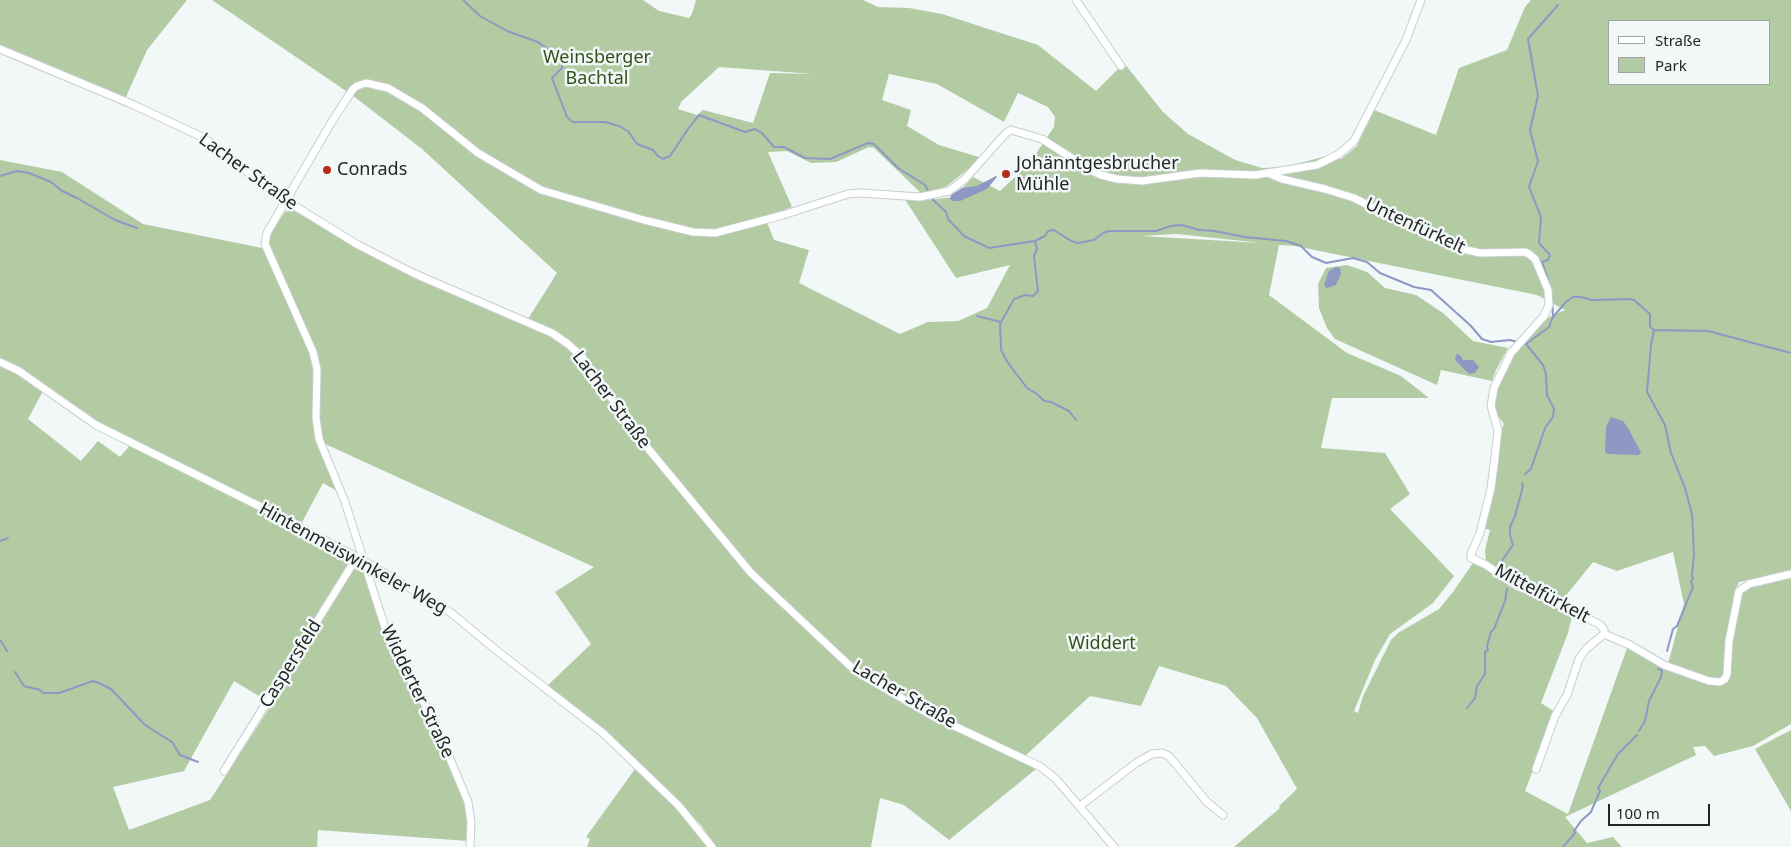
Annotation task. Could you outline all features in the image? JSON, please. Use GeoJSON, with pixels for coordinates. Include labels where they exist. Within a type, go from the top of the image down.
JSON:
{"type":"FeatureCollection","features":[{"type":"Feature","properties":{"kind":"street"},"geometry":{"type":"LineString","coordinates":[[1076,0],[1121,66]]}},
{"type":"Feature","properties":{"kind":"street"},"geometry":{"type":"LineString","coordinates":[[286,202],[351,92],[357,86],[366,83],[388,88],[416,104],[478,153],[541,190],[693,232],[726,231],[848,194],[862,193],[913,197],[949,191],[960,184],[1006,133],[1011,130],[1042,139],[1092,171],[1117,179],[1137,181],[1200,173],[1244,176],[1304,168],[1326,162],[1352,144],[1406,40],[1421,0]]}},
{"type":"Feature","properties":{"kind":"street","name":"Lacher Straße"},"geometry":{"type":"LineString","coordinates":[[0,49],[134,105],[204,138],[286,202],[358,244],[415,274],[552,333],[568,344],[582,357],[646,446],[751,572],[850,666],[929,714],[1040,767],[1056,779],[1114,847]]}},
{"type":"Feature","properties":{"kind":"street","name":"Untenfürkelt"},"geometry":{"type":"LineString","coordinates":[[1269,174],[1354,198],[1458,248],[1480,253],[1521,252],[1529,254],[1535,259],[1548,290],[1548,309],[1515,348],[1498,378],[1492,397],[1491,406],[1497,425],[1496,450],[1491,488],[1478,540],[1471,554],[1472,560]]}},
{"type":"Feature","properties":{"kind":"street","name":"Widderter Straße"},"geometry":{"type":"LineString","coordinates":[[286,202],[267,233],[265,244],[313,352],[317,369],[316,418],[319,439],[345,502],[360,558],[389,641],[432,716],[467,799],[471,822],[470,847]]}},
{"type":"Feature","properties":{"kind":"street","name":"Hintenmeiswinkeler Weg"},"geometry":{"type":"LineString","coordinates":[[0,362],[18,371],[102,428],[360,558],[450,612],[602,733],[679,806],[712,847]]}},
{"type":"Feature","properties":{"kind":"street","name":"Caspersfeld"},"geometry":{"type":"LineString","coordinates":[[224,770],[360,558]]}},
{"type":"Feature","properties":{"kind":"street","name":"Mittelfürkelt"},"geometry":{"type":"LineString","coordinates":[[1472,560],[1486,565],[1518,586],[1599,624],[1604,629],[1604,634]]}},
{"type":"Feature","properties":{"kind":"street","name":"Mittelfürkelt"},"geometry":{"type":"LineString","coordinates":[[1604,634],[1630,645],[1664,665],[1709,681],[1720,682],[1726,677],[1730,634],[1736,601],[1741,589],[1749,584],[1791,574]]}},
{"type":"Feature","properties":{"kind":"street","name":"Mittelfürkelt"},"geometry":{"type":"LineString","coordinates":[[1536,768],[1555,716],[1567,695],[1579,659],[1586,648],[1604,634]]}},
{"type":"Feature","properties":{"kind":"street"},"geometry":{"type":"LineString","coordinates":[[1080,806],[1136,763],[1152,754],[1162,753],[1169,756],[1207,802],[1223,814]]}},
{"type":"Feature","properties":{"kind":"green space"},"geometry":{"type":"Polygon","coordinates":[[[0,0],[187,0],[147,50],[125,99],[0,45],[0,0]]]}},
{"type":"Feature","properties":{"kind":"green space"},"geometry":{"type":"Polygon","coordinates":[[[212,0],[643,0],[659,11],[689,18],[696,0],[863,0],[878,7],[909,8],[942,14],[1038,45],[1096,91],[1124,63],[1163,112],[1188,134],[1235,160],[1262,168],[1285,167],[1334,154],[1341,159],[1357,146],[1374,110],[1436,135],[1459,68],[1507,50],[1525,7],[1531,0],[1791,0],[1791,571],[1739,582],[1734,593],[1724,675],[1717,681],[1668,664],[1684,604],[1673,552],[1617,571],[1593,562],[1560,603],[1514,582],[1486,563],[1485,550],[1490,530],[1483,528],[1501,430],[1504,424],[1495,412],[1497,388],[1503,373],[1521,346],[1547,318],[1565,310],[1537,295],[1295,246],[1279,245],[1269,295],[1347,353],[1401,376],[1429,398],[1332,398],[1321,448],[1385,453],[1410,494],[1390,509],[1454,576],[1433,603],[1390,634],[1375,660],[1354,711],[1358,713],[1363,696],[1391,640],[1398,633],[1439,609],[1473,563],[1483,566],[1551,602],[1572,616],[1568,633],[1541,703],[1555,712],[1525,791],[1568,814],[1627,648],[1665,670],[1714,685],[1723,685],[1730,679],[1730,641],[1739,600],[1745,589],[1791,577],[1791,724],[1753,746],[1714,756],[1705,746],[1693,747],[1696,755],[1565,817],[1587,843],[1613,837],[1622,847],[1234,847],[1280,808],[1279,806],[1297,789],[1257,718],[1226,686],[1159,666],[1141,706],[1090,696],[1025,756],[926,709],[863,673],[754,571],[648,444],[581,350],[561,335],[528,319],[557,273],[422,149],[352,95],[212,0]],[[719,67],[681,102],[678,109],[697,115],[703,110],[753,123],[770,73],[814,74],[719,67]],[[889,74],[882,100],[911,110],[907,126],[939,145],[982,158],[947,186],[923,195],[874,148],[869,147],[836,162],[811,163],[787,151],[768,152],[792,207],[765,217],[774,240],[809,250],[799,283],[900,334],[928,322],[958,321],[987,308],[1010,265],[956,278],[904,198],[928,200],[954,197],[973,177],[1000,191],[1029,164],[1054,127],[1055,117],[1048,107],[1018,93],[1004,122],[937,84],[889,74]],[[1177,234],[1141,236],[1262,243],[1177,234]]]}},
{"type":"Feature","properties":{"kind":"green space"},"geometry":{"type":"Polygon","coordinates":[[[0,160],[62,172],[143,224],[262,248],[310,351],[313,363],[313,422],[317,443],[337,491],[323,483],[301,524],[106,427],[0,360],[0,160]]]}},
{"type":"Feature","properties":{"kind":"green space"},"geometry":{"type":"Polygon","coordinates":[[[292,210],[356,245],[547,334],[568,348],[583,363],[749,575],[860,678],[919,712],[1036,769],[949,840],[904,805],[880,798],[871,847],[716,847],[701,825],[626,751],[547,686],[591,644],[555,592],[594,567],[323,443],[320,428],[320,368],[318,356],[268,243],[270,234],[285,212],[292,210]]]}},
{"type":"Feature","properties":{"kind":"green space"},"geometry":{"type":"Polygon","coordinates":[[[1347,265],[1367,272],[1385,288],[1416,295],[1443,313],[1473,341],[1508,348],[1492,381],[1441,370],[1437,385],[1335,339],[1327,328],[1319,308],[1318,284],[1326,268],[1347,265]]]}},
{"type":"Feature","properties":{"kind":"green space"},"geometry":{"type":"Polygon","coordinates":[[[0,365],[17,373],[43,391],[28,419],[81,461],[98,441],[120,457],[130,445],[287,523],[355,559],[362,565],[388,643],[426,708],[465,798],[469,817],[468,841],[318,830],[317,847],[0,847],[0,365]],[[234,681],[184,771],[113,787],[129,830],[210,800],[272,704],[234,681]]]}},
{"type":"Feature","properties":{"kind":"green space"},"geometry":{"type":"Polygon","coordinates":[[[1791,730],[1791,811],[1755,749],[1791,730]]]}},
{"type":"Feature","properties":{"kind":"green space"},"geometry":{"type":"Polygon","coordinates":[[[635,769],[688,819],[708,847],[587,847],[590,839],[586,837],[635,769]]]}},
{"type":"Feature","properties":{"kind":"water"},"geometry":{"type":"Polygon","coordinates":[[[996,176],[987,189],[960,201],[952,201],[950,199],[951,195],[962,188],[977,186],[996,176]]]}},
{"type":"Feature","properties":{"kind":"water"},"geometry":{"type":"Polygon","coordinates":[[[1336,267],[1340,268],[1341,274],[1336,285],[1327,288],[1324,285],[1329,271],[1336,267]]]}},
{"type":"Feature","properties":{"kind":"water"},"geometry":{"type":"Polygon","coordinates":[[[1456,354],[1460,355],[1463,360],[1473,360],[1479,367],[1475,373],[1469,374],[1455,360],[1456,354]]]}},
{"type":"Feature","properties":{"kind":"water"},"geometry":{"type":"Polygon","coordinates":[[[1611,417],[1623,421],[1641,452],[1639,455],[1608,454],[1605,452],[1606,427],[1611,417]]]}},
{"type":"Feature","properties":{"kind":"waterway"},"geometry":{"type":"LineString","coordinates":[[463,0],[480,16],[507,31],[538,42],[563,61],[562,68],[552,78],[567,117],[573,122],[605,122],[619,126],[628,131],[637,144],[653,150],[663,159],[670,156],[699,115],[745,132],[755,129],[762,133],[774,147],[784,147],[805,158],[830,159],[868,143],[874,144],[898,168],[925,185],[929,193]]}},
{"type":"Feature","properties":{"kind":"waterway"},"geometry":{"type":"LineString","coordinates":[[1548,279],[1542,262],[1548,260],[1550,255],[1539,243],[1541,217],[1529,187],[1538,161],[1530,130],[1538,96],[1528,39],[1558,5]]}},
{"type":"Feature","properties":{"kind":"waterway"},"geometry":{"type":"LineString","coordinates":[[0,176],[17,171],[29,173],[51,182],[62,191],[115,220],[137,228]]}},
{"type":"Feature","properties":{"kind":"waterway"},"geometry":{"type":"LineString","coordinates":[[931,198],[946,212],[948,219],[964,236],[989,248],[1035,241],[1045,236],[1048,231],[1054,230],[1071,241],[1078,243],[1094,240],[1109,231],[1156,231],[1182,225],[1199,230],[1244,237],[1286,241],[1301,246],[1312,257],[1326,263],[1353,258],[1367,262],[1380,273],[1414,287],[1431,290],[1471,326],[1482,339],[1491,342],[1510,340],[1517,342]]}},
{"type":"Feature","properties":{"kind":"waterway"},"geometry":{"type":"LineString","coordinates":[[1035,241],[1037,249],[1034,256],[1038,291],[1033,296],[1025,295],[1014,299],[1000,324],[1001,350],[1008,363],[1027,388],[1044,401],[1051,402],[1069,411],[1076,420]]}},
{"type":"Feature","properties":{"kind":"waterway"},"geometry":{"type":"LineString","coordinates":[[1552,296],[1553,316]]}},
{"type":"Feature","properties":{"kind":"waterway"},"geometry":{"type":"LineString","coordinates":[[1522,343],[1526,344],[1549,327],[1553,317],[1566,302],[1573,297],[1581,297],[1592,300],[1634,300],[1650,314],[1650,327],[1654,330],[1708,331],[1791,353]]}},
{"type":"Feature","properties":{"kind":"waterway"},"geometry":{"type":"LineString","coordinates":[[977,316],[1001,322]]}},
{"type":"Feature","properties":{"kind":"waterway"},"geometry":{"type":"LineString","coordinates":[[1654,330],[1647,392],[1665,425],[1671,453],[1685,488],[1692,514],[1694,554],[1693,578],[1691,582],[1693,587],[1677,626],[1673,629],[1667,651]]}},
{"type":"Feature","properties":{"kind":"waterway"},"geometry":{"type":"LineString","coordinates":[[1525,474],[1531,469],[1545,428],[1553,417],[1554,409],[1547,395],[1546,374],[1543,365],[1526,344]]}},
{"type":"Feature","properties":{"kind":"waterway"},"geometry":{"type":"LineString","coordinates":[[1508,576],[1502,569],[1501,562],[1513,545],[1510,527],[1515,516],[1523,486],[1522,483]]}},
{"type":"Feature","properties":{"kind":"waterway"},"geometry":{"type":"LineString","coordinates":[[0,541],[8,538]]}},
{"type":"Feature","properties":{"kind":"waterway"},"geometry":{"type":"LineString","coordinates":[[1467,708],[1475,698],[1477,686],[1485,674],[1485,652],[1488,650],[1487,646],[1491,632],[1505,601],[1507,589]]}},
{"type":"Feature","properties":{"kind":"waterway"},"geometry":{"type":"LineString","coordinates":[[0,640],[7,651]]}},
{"type":"Feature","properties":{"kind":"waterway"},"geometry":{"type":"LineString","coordinates":[[1639,731],[1645,721],[1649,701],[1661,677],[1662,670],[1658,669]]}},
{"type":"Feature","properties":{"kind":"waterway"},"geometry":{"type":"LineString","coordinates":[[15,672],[24,686],[40,690],[43,693],[59,693],[93,681],[101,684],[111,689],[145,725],[172,742],[180,755],[198,762]]}},
{"type":"Feature","properties":{"kind":"waterway"},"geometry":{"type":"LineString","coordinates":[[1563,847],[1575,833],[1574,831],[1581,821],[1591,812],[1600,791],[1598,788],[1618,754],[1637,735]]}},
{"type":"Feature","properties":{"kind":"place","name":"Conrads"},"geometry":{"type":"Point","coordinates":[327,170]}},
{"type":"Feature","properties":{"kind":"place","name":"Johänntgesbrucher Mühle"},"geometry":{"type":"Point","coordinates":[1006,174]}},
{"type":"Feature","properties":{"kind":"park label","name":"Weinsberger Bachtal"},"geometry":{"type":"Point","coordinates":[597,68]}},
{"type":"Feature","properties":{"kind":"park label","name":"Widdert"},"geometry":{"type":"Point","coordinates":[1102,644]}}]}
